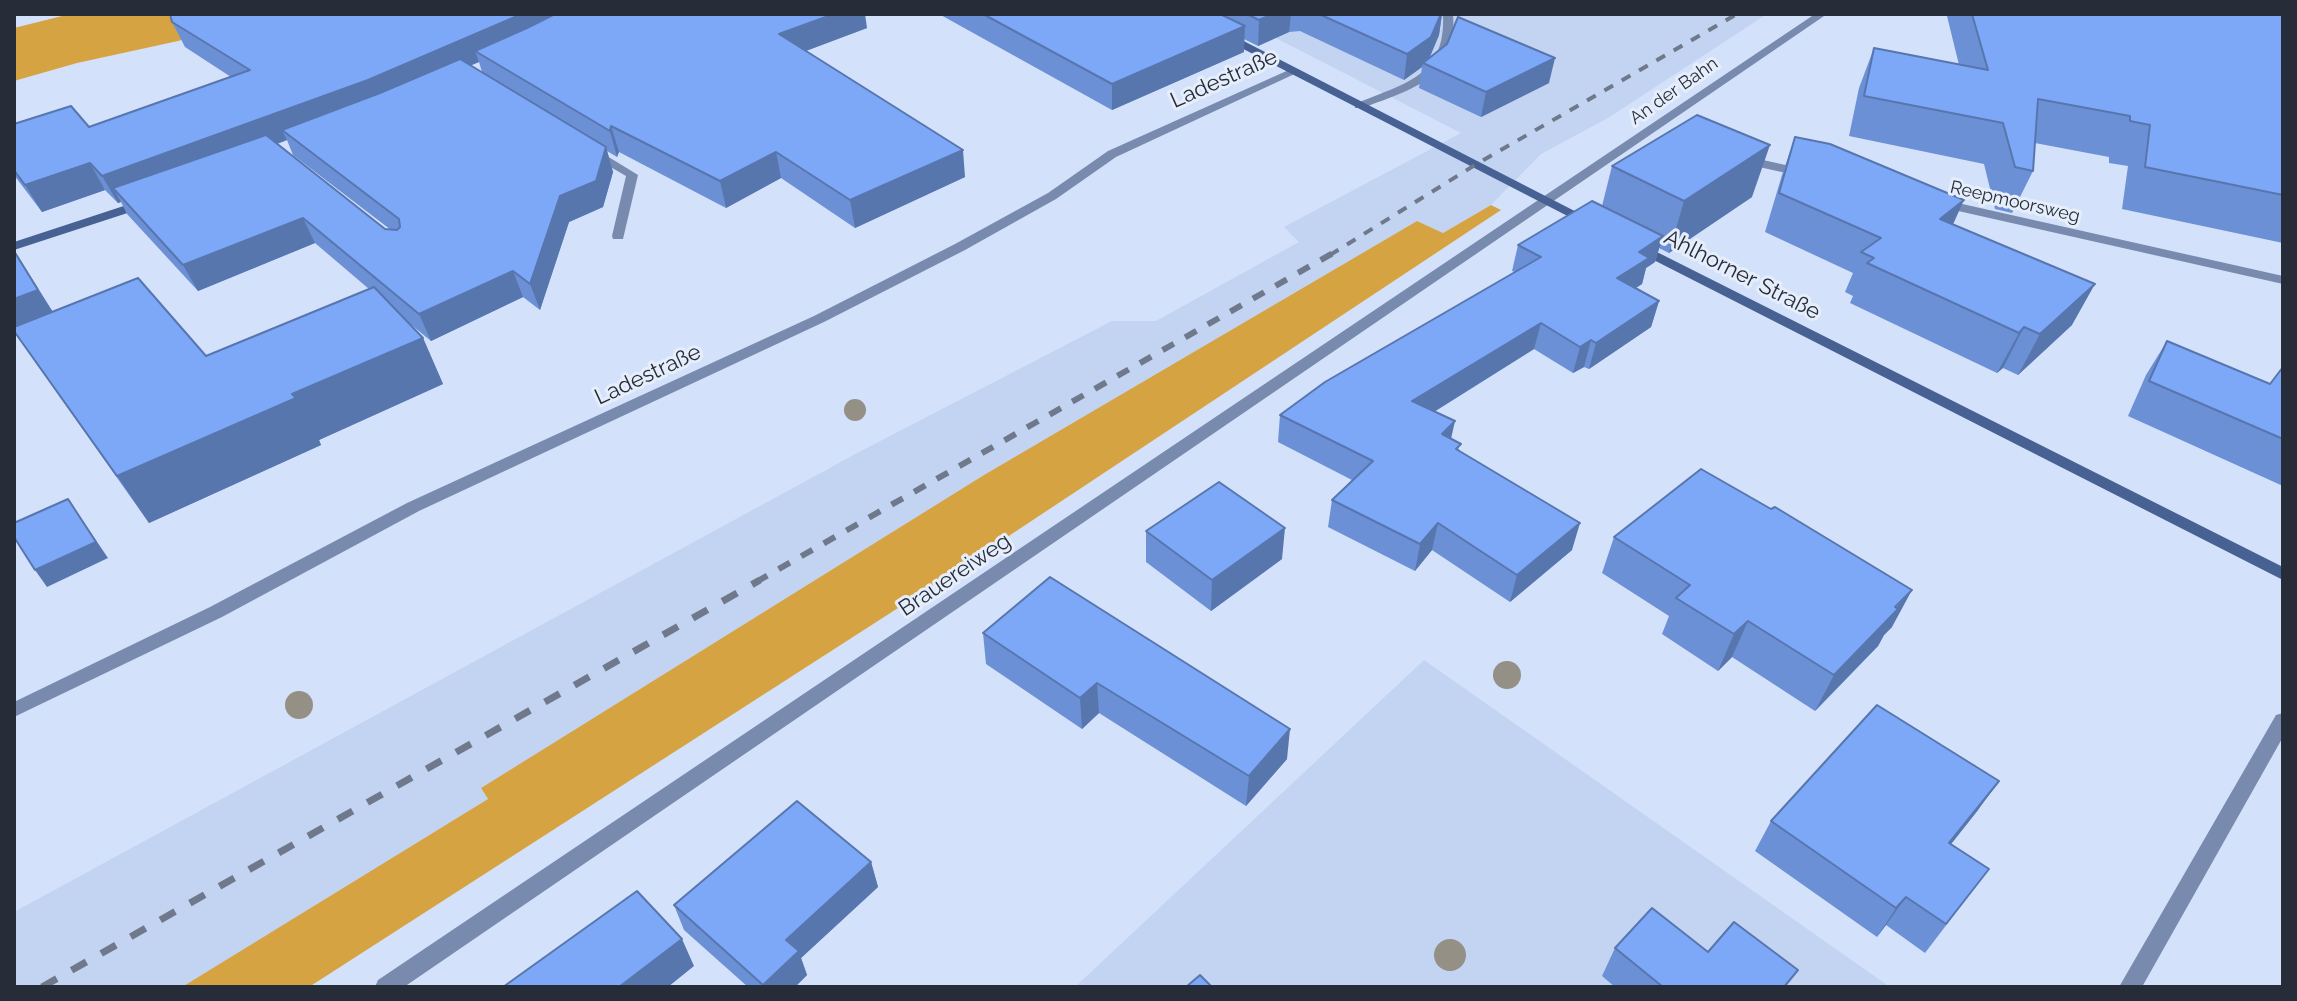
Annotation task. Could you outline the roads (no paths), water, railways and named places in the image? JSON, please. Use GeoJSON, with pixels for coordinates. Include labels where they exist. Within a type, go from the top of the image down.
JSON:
{"type":"FeatureCollection","features":[{"type":"Feature","properties":{"kind":"street"},"geometry":{"type":"LineString","coordinates":[[1359,106],[1429,73],[1446,56],[1451,36],[1448,14]]}},
{"type":"Feature","properties":{"kind":"street","name":"An der Bahn"},"geometry":{"type":"LineString","coordinates":[[1548,200],[1654,133],[1822,14]]}},
{"type":"Feature","properties":{"kind":"street"},"geometry":{"type":"LineString","coordinates":[[1216,31],[1604,229]]}},
{"type":"Feature","properties":{"kind":"street","name":"Ladestraße"},"geometry":{"type":"LineString","coordinates":[[14,710],[216,612],[413,507],[819,319],[1052,196],[1112,154],[1295,71]]}},
{"type":"Feature","properties":{"kind":"street"},"geometry":{"type":"LineString","coordinates":[[580,144],[632,175],[618,236]]}},
{"type":"Feature","properties":{"kind":"street"},"geometry":{"type":"LineString","coordinates":[[1724,156],[1811,175]]}},
{"type":"Feature","properties":{"kind":"street"},"geometry":{"type":"LineString","coordinates":[[14,246],[163,197]]}},
{"type":"Feature","properties":{"kind":"street","name":"Reepmoorsweg"},"geometry":{"type":"LineString","coordinates":[[1918,199],[2283,280]]}},
{"type":"Feature","properties":{"kind":"street","name":"Brauereiweg"},"geometry":{"type":"LineString","coordinates":[[386,987],[1548,200]]}},
{"type":"Feature","properties":{"kind":"street","name":"Ahlhorner Straße"},"geometry":{"type":"LineString","coordinates":[[1618,237],[2283,574]]}},
{"type":"Feature","properties":{"kind":"street"},"geometry":{"type":"LineString","coordinates":[[2130,987],[2283,720]]}},
{"type":"Feature","properties":{"kind":"railway"},"geometry":{"type":"LineString","coordinates":[[1330,255],[1475,165],[1737,14]]}},
{"type":"Feature","properties":{"kind":"railway"},"geometry":{"type":"LineString","coordinates":[[756,582],[1333,253]]}},
{"type":"Feature","properties":{"kind":"railway"},"geometry":{"type":"LineString","coordinates":[[42,987],[760,580]]}}]}
